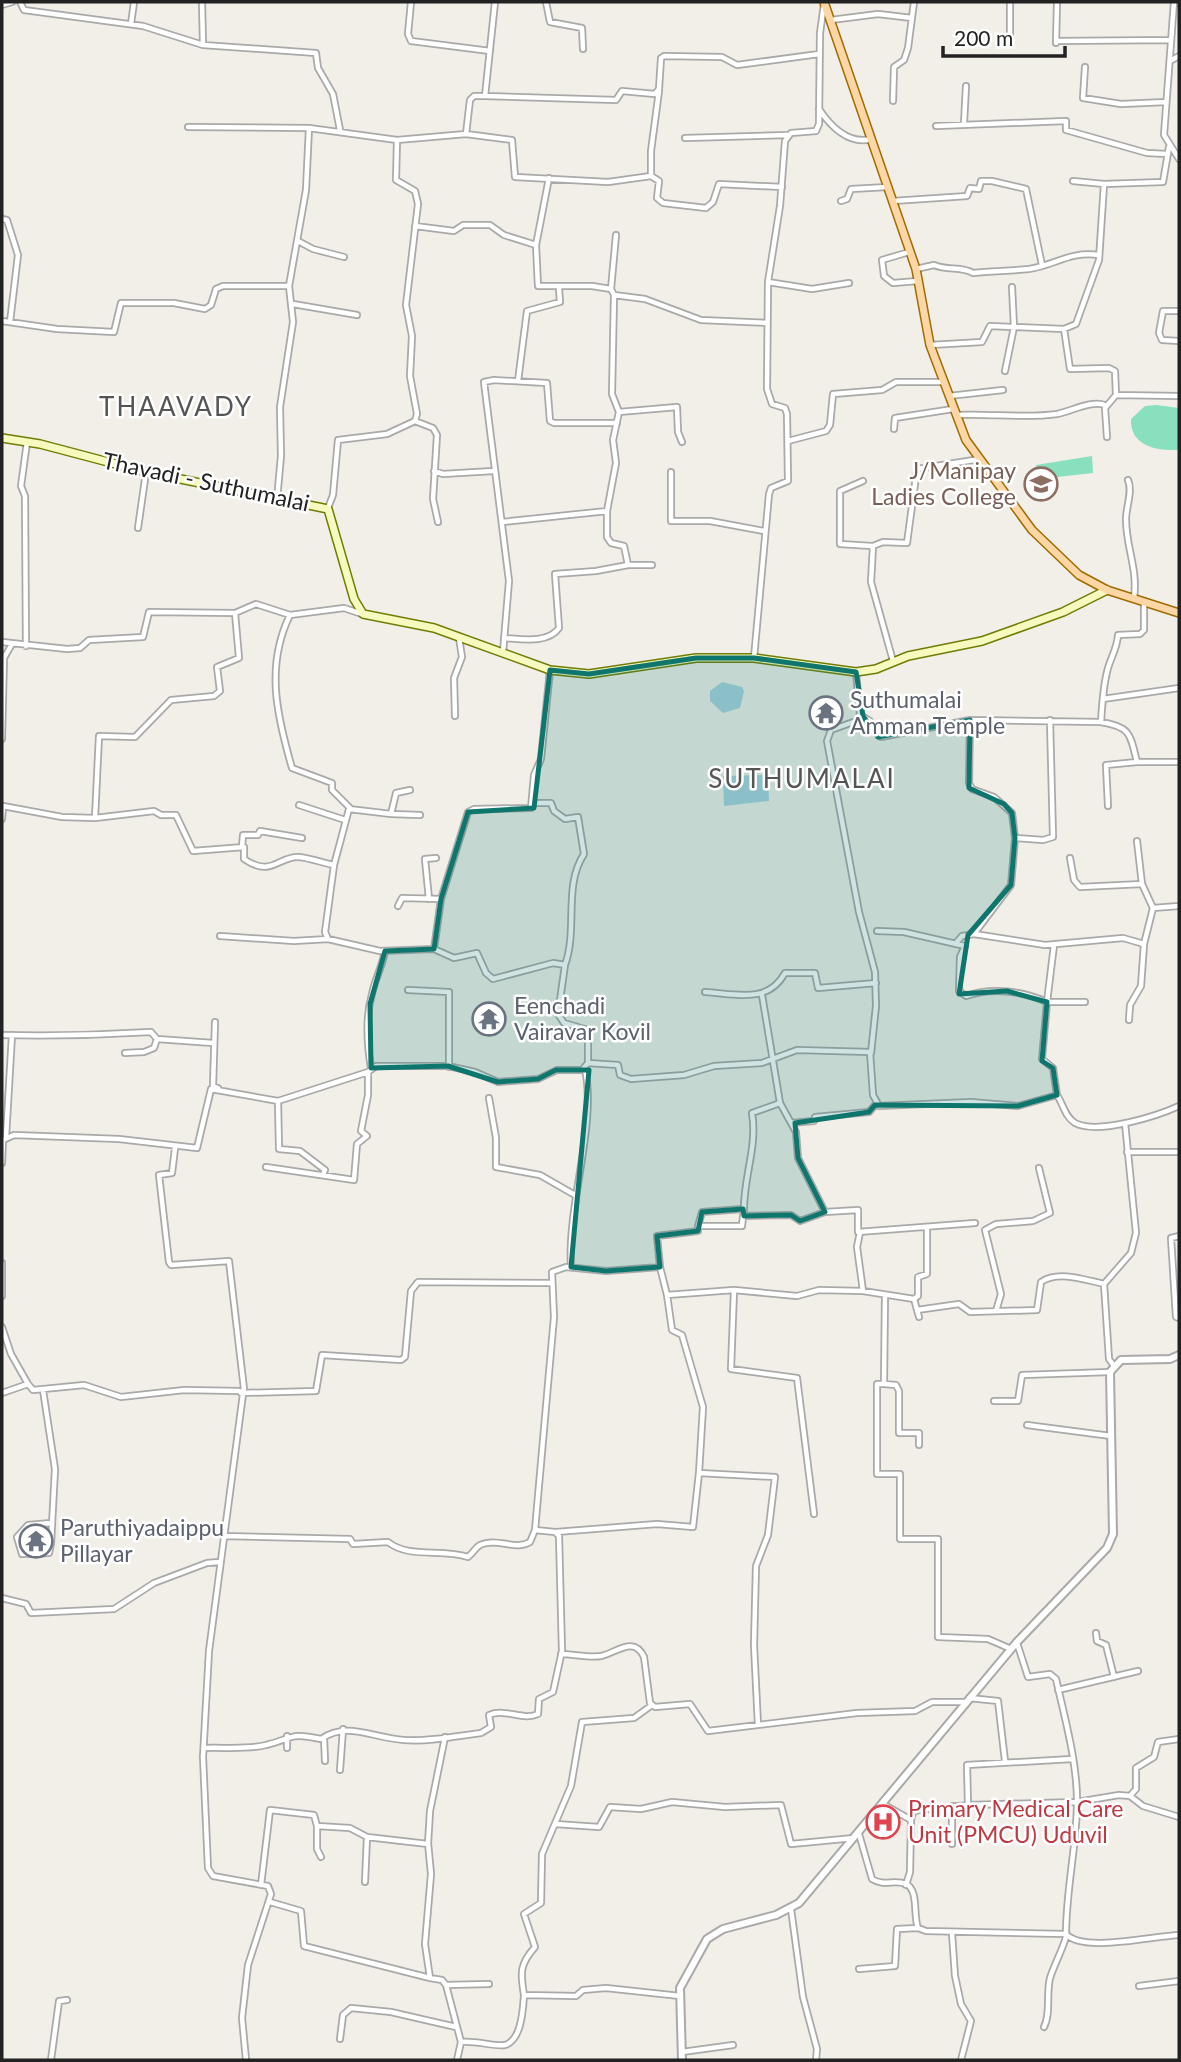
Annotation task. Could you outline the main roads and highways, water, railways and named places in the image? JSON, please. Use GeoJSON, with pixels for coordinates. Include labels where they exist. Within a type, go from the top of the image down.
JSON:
{"type":"FeatureCollection","features":[{"type":"Feature","properties":{"kind":"main road"},"geometry":{"type":"LineString","coordinates":[[824,3],[911,252],[930,345],[966,440],[1040,538],[1079,575],[1107,590],[1179,613]]}},
{"type":"Feature","properties":{"kind":"main road","name":"Thavadi - Suthumalai"},"geometry":{"type":"LineString","coordinates":[[2,438],[146,472],[328,509],[354,599],[363,614],[434,628],[550,670],[589,674],[696,658],[754,658],[856,672],[982,640],[1063,612],[1107,590]]}},
{"type":"Feature","properties":{"kind":"water"},"geometry":{"type":"Polygon","coordinates":[[[722,682],[742,687],[744,691],[740,708],[723,713],[710,701],[710,691],[722,682]]]}},
{"type":"Feature","properties":{"kind":"water"},"geometry":{"type":"Polygon","coordinates":[[[768,775],[769,801],[724,806],[723,776],[768,775]]]}},
{"type":"Feature","properties":{"kind":"place","name":"J/Manipay Ladies College"},"geometry":{"type":"Point","coordinates":[1041,484]}},
{"type":"Feature","properties":{"kind":"place","name":"Suthumalai Amman Temple"},"geometry":{"type":"Point","coordinates":[826,713]}},
{"type":"Feature","properties":{"kind":"place","name":"Eenchadi Vairavar Kovil"},"geometry":{"type":"Point","coordinates":[489,1019]}},
{"type":"Feature","properties":{"kind":"place","name":"Paruthiyadaippu Pillayar"},"geometry":{"type":"Point","coordinates":[36,1541]}},
{"type":"Feature","properties":{"kind":"place","name":"Primary Medical Care Unit (PMCU) Uduvil"},"geometry":{"type":"Point","coordinates":[883,1822]}},
{"type":"Feature","properties":{"kind":"district","name":"THAAVADY"},"geometry":{"type":"Point","coordinates":[176,407]}},
{"type":"Feature","properties":{"kind":"district","name":"SUTHUMALAI"},"geometry":{"type":"Point","coordinates":[802,779]}}]}
